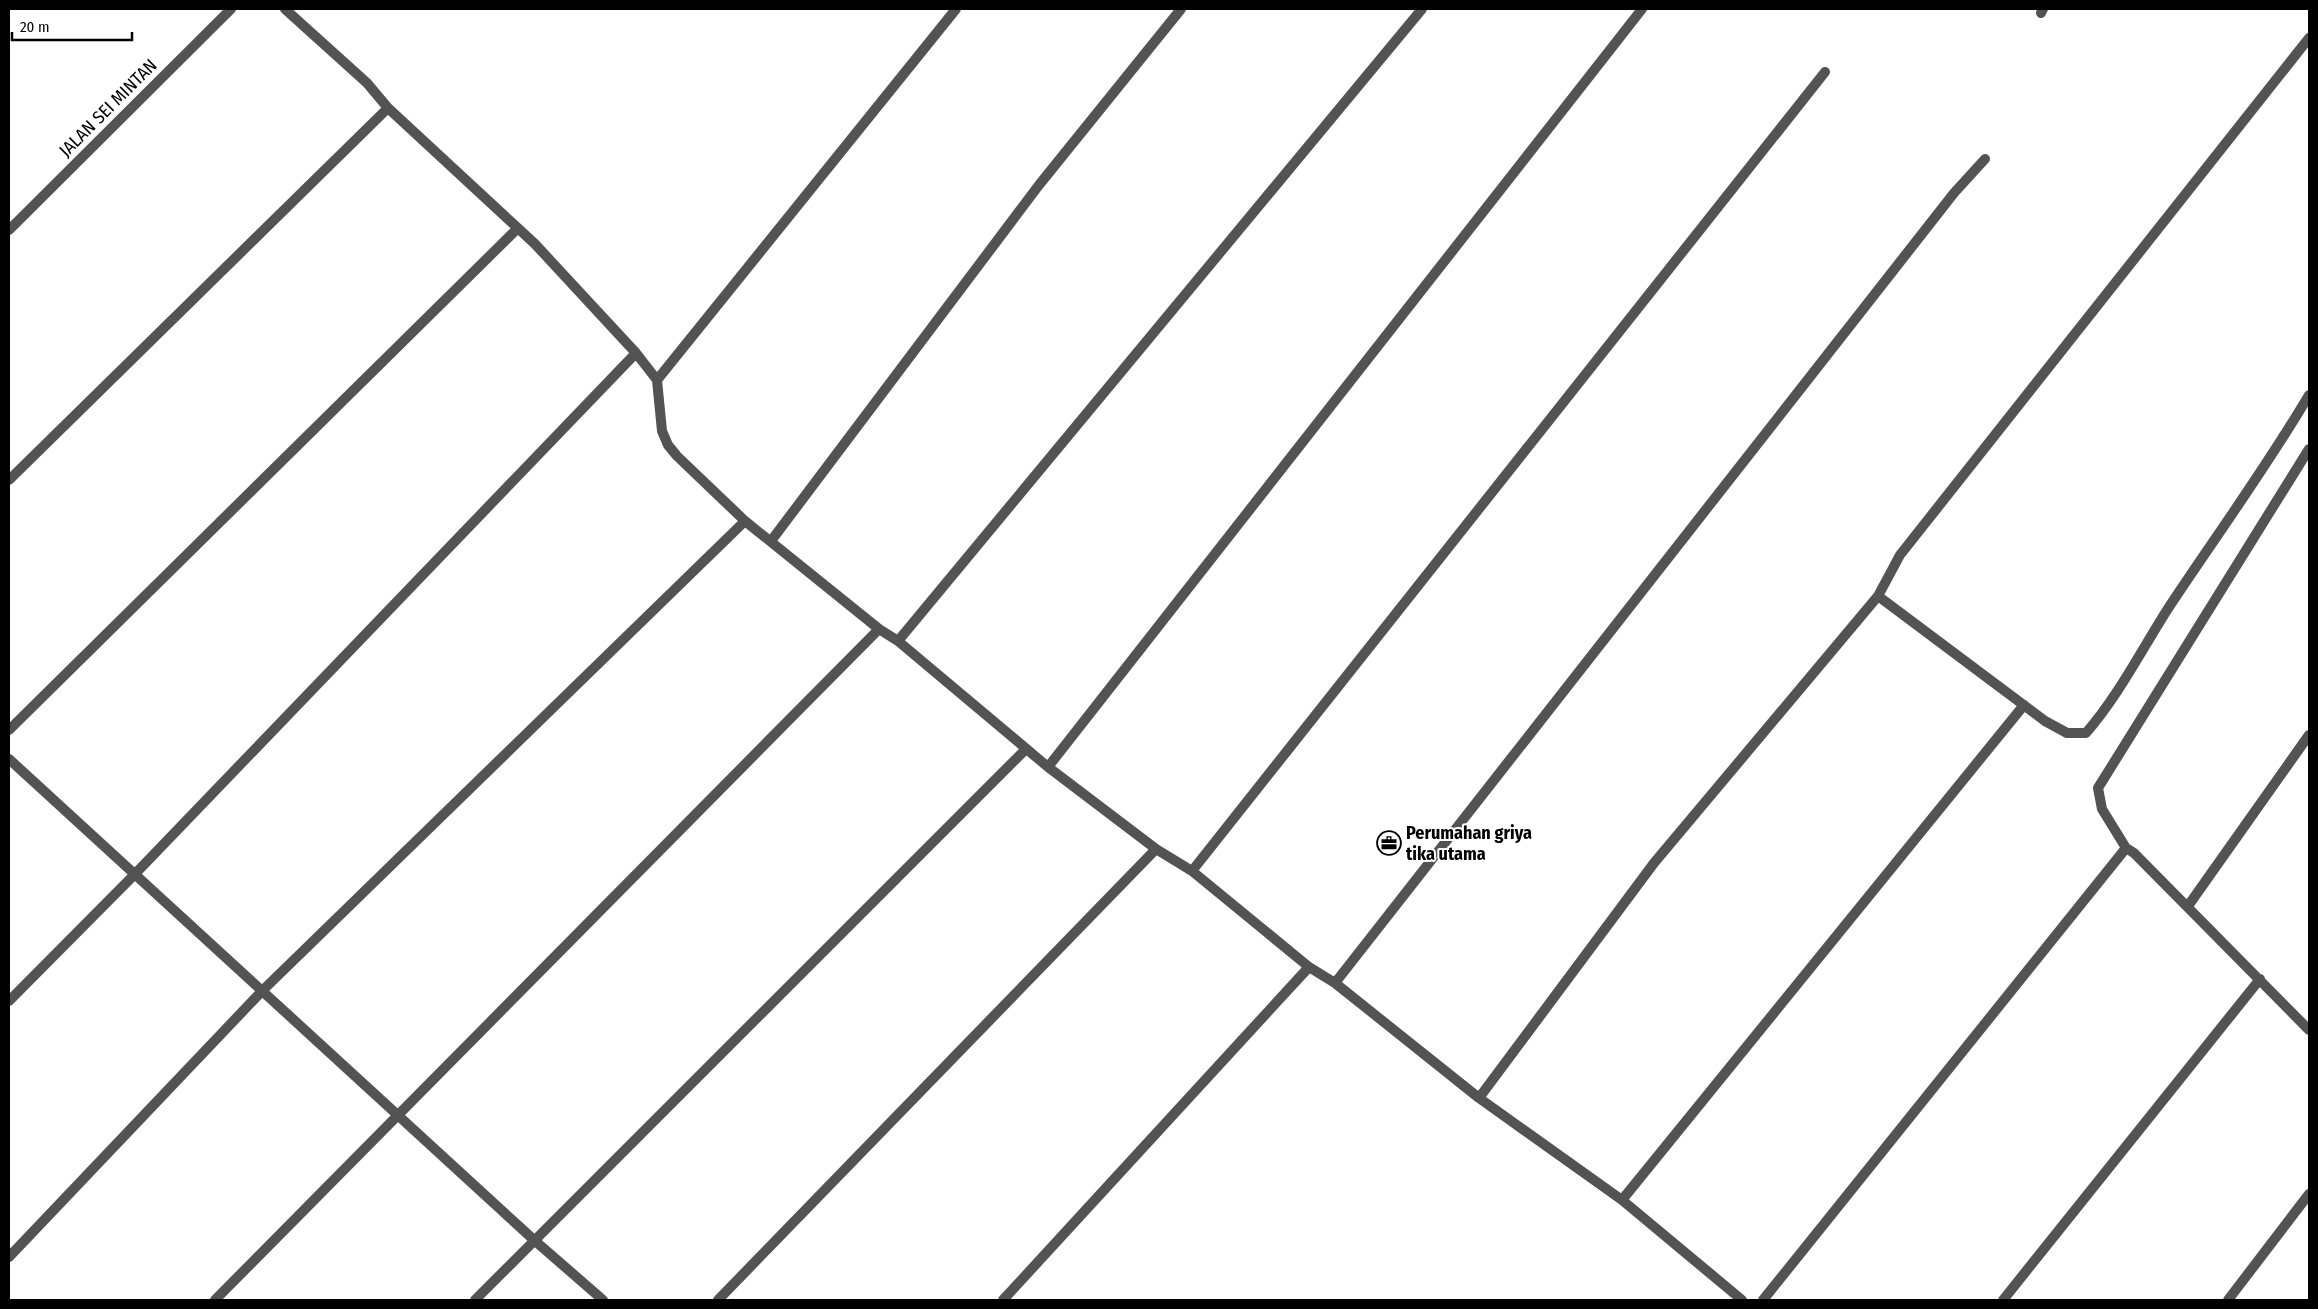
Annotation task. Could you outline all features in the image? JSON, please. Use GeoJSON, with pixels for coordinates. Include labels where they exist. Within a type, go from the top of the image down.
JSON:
{"type":"FeatureCollection","features":[{"type":"Feature","properties":{"kind":"street","name":"JALAN SEI MINTAN"},"geometry":{"type":"LineString","coordinates":[[9,230],[231,9]]}},
{"type":"Feature","properties":{"kind":"street"},"geometry":{"type":"LineString","coordinates":[[285,9],[367,83],[388,108],[535,244],[636,353],[657,380],[662,431],[668,444],[677,456],[745,521],[772,540],[879,629],[898,641],[1048,767],[1156,849],[1192,871],[1309,968],[1334,983],[1479,1098],[1622,1200],[1742,1300]]}},
{"type":"Feature","properties":{"kind":"street"},"geometry":{"type":"LineString","coordinates":[[657,380],[956,9]]}},
{"type":"Feature","properties":{"kind":"street"},"geometry":{"type":"LineString","coordinates":[[772,540],[1038,185],[1181,9]]}},
{"type":"Feature","properties":{"kind":"street"},"geometry":{"type":"LineString","coordinates":[[898,641],[1422,9]]}},
{"type":"Feature","properties":{"kind":"street"},"geometry":{"type":"LineString","coordinates":[[1048,767],[1642,9]]}},
{"type":"Feature","properties":{"kind":"street"},"geometry":{"type":"LineString","coordinates":[[1479,1098],[1654,863],[1878,596],[1900,554],[2309,38]]}},
{"type":"Feature","properties":{"kind":"street"},"geometry":{"type":"LineString","coordinates":[[1192,871],[1825,72]]}},
{"type":"Feature","properties":{"kind":"street"},"geometry":{"type":"LineString","coordinates":[[9,480],[388,108]]}},
{"type":"Feature","properties":{"kind":"street"},"geometry":{"type":"LineString","coordinates":[[1334,983],[1954,193],[1984,159]]}},
{"type":"Feature","properties":{"kind":"street"},"geometry":{"type":"LineString","coordinates":[[9,730],[518,228]]}},
{"type":"Feature","properties":{"kind":"street"},"geometry":{"type":"LineString","coordinates":[[9,1001],[134,875],[636,353]]}},
{"type":"Feature","properties":{"kind":"street"},"geometry":{"type":"LineString","coordinates":[[1878,596],[2045,721],[2067,732],[2086,733],[2104,712],[2170,607],[2274,454],[2309,395]]}},
{"type":"Feature","properties":{"kind":"street"},"geometry":{"type":"LineString","coordinates":[[2309,449],[2098,788],[2102,809],[2126,848],[2134,853],[2188,906],[2309,1030]]}},
{"type":"Feature","properties":{"kind":"street"},"geometry":{"type":"LineString","coordinates":[[9,1257],[262,991],[745,521]]}},
{"type":"Feature","properties":{"kind":"street"},"geometry":{"type":"LineString","coordinates":[[215,1300],[879,629]]}},
{"type":"Feature","properties":{"kind":"street"},"geometry":{"type":"LineString","coordinates":[[1622,1200],[2024,705]]}},
{"type":"Feature","properties":{"kind":"street"},"geometry":{"type":"LineString","coordinates":[[2188,906],[2309,735]]}},
{"type":"Feature","properties":{"kind":"street"},"geometry":{"type":"LineString","coordinates":[[475,1300],[1026,749]]}},
{"type":"Feature","properties":{"kind":"street"},"geometry":{"type":"LineString","coordinates":[[9,759],[534,1240],[603,1300]]}},
{"type":"Feature","properties":{"kind":"street"},"geometry":{"type":"LineString","coordinates":[[1763,1300],[2126,848]]}},
{"type":"Feature","properties":{"kind":"street"},"geometry":{"type":"LineString","coordinates":[[718,1300],[1156,849]]}},
{"type":"Feature","properties":{"kind":"street"},"geometry":{"type":"LineString","coordinates":[[1003,1300],[1309,968]]}},
{"type":"Feature","properties":{"kind":"street"},"geometry":{"type":"LineString","coordinates":[[2003,1300],[2260,979]]}},
{"type":"Feature","properties":{"kind":"street"},"geometry":{"type":"LineString","coordinates":[[2228,1300],[2309,1194]]}},
{"type":"Feature","properties":{"kind":"place","name":"Perumahan griya tika utama"},"geometry":{"type":"Point","coordinates":[1389,843]}}]}
